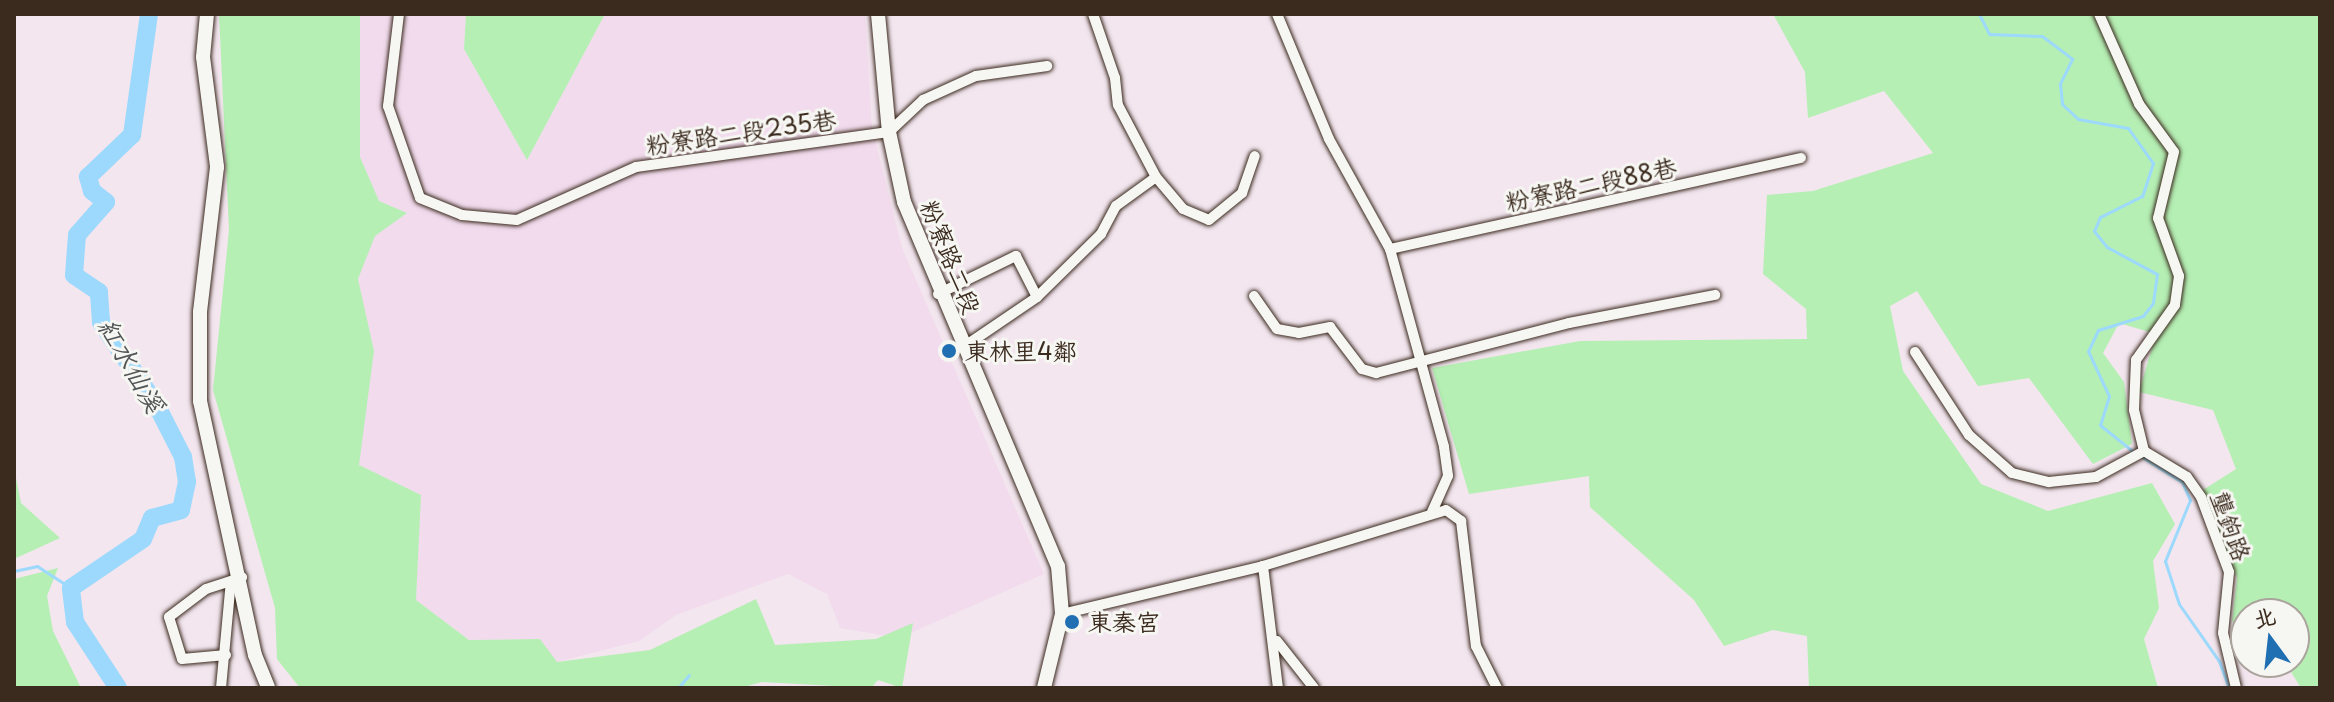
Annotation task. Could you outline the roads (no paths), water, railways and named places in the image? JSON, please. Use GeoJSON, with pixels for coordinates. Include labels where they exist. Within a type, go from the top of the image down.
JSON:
{"type":"FeatureCollection","features":[{"type":"Feature","properties":{"kind":"main road"},"geometry":{"type":"LineString","coordinates":[[207,14],[203,57],[217,167],[200,312],[200,401],[236,579],[255,655],[268,688]]}},
{"type":"Feature","properties":{"kind":"main road","name":"粉寮路二段"},"geometry":{"type":"LineString","coordinates":[[878,14],[889,132],[904,202],[938,294],[965,346],[1047,528],[1063,588],[1062,614],[1044,688]]}},
{"type":"Feature","properties":{"kind":"street","name":"粉寮路二段235巷"},"geometry":{"type":"LineString","coordinates":[[399,14],[388,106],[420,198],[462,215],[517,220],[636,167],[889,132]]}},
{"type":"Feature","properties":{"kind":"street"},"geometry":{"type":"LineString","coordinates":[[1093,14],[1115,78],[1118,105],[1156,177],[1183,209],[1209,220],[1242,193],[1255,156]]}},
{"type":"Feature","properties":{"kind":"street"},"geometry":{"type":"LineString","coordinates":[[1277,14],[1293,41],[1307,92],[1390,249],[1425,361],[1448,476],[1432,512]]}},
{"type":"Feature","properties":{"kind":"street"},"geometry":{"type":"LineString","coordinates":[[1915,352],[1969,435],[2012,473],[2049,482],[2096,477],[2144,451],[2134,410],[2136,360],[2175,305],[2179,276],[2158,218],[2174,152],[2139,104],[2099,14]]}},
{"type":"Feature","properties":{"kind":"street"},"geometry":{"type":"LineString","coordinates":[[889,132],[923,100],[976,76],[1047,66]]}},
{"type":"Feature","properties":{"kind":"street","name":"粉寮路二段88巷"},"geometry":{"type":"LineString","coordinates":[[1390,249],[1801,158]]}},
{"type":"Feature","properties":{"kind":"street"},"geometry":{"type":"LineString","coordinates":[[965,346],[1037,297],[1091,245],[1116,206],[1156,177]]}},
{"type":"Feature","properties":{"kind":"street"},"geometry":{"type":"LineString","coordinates":[[938,294],[1016,256],[1037,297]]}},
{"type":"Feature","properties":{"kind":"street"},"geometry":{"type":"LineString","coordinates":[[1254,296],[1277,329],[1299,333],[1330,327],[1362,369],[1376,373],[1715,295]]}},
{"type":"Feature","properties":{"kind":"street","name":"壟鉤路"},"geometry":{"type":"LineString","coordinates":[[2144,451],[2187,477],[2201,497],[2229,572],[2223,633],[2236,688]]}},
{"type":"Feature","properties":{"kind":"street"},"geometry":{"type":"LineString","coordinates":[[1062,614],[1263,566],[1432,512],[1455,512],[1461,521],[1476,646],[1497,688]]}},
{"type":"Feature","properties":{"kind":"street"},"geometry":{"type":"LineString","coordinates":[[1263,566],[1277,641],[1278,688]]}},
{"type":"Feature","properties":{"kind":"street"},"geometry":{"type":"LineString","coordinates":[[221,688],[226,655],[236,579],[206,589],[169,617],[182,659],[226,655]]}},
{"type":"Feature","properties":{"kind":"street"},"geometry":{"type":"LineString","coordinates":[[1277,641],[1314,688]]}},
{"type":"Feature","properties":{"kind":"waterway","name":"紅水仙溪"},"geometry":{"type":"LineString","coordinates":[[118,688],[75,622],[71,588],[143,539],[152,518],[181,510],[187,482],[183,457],[157,406],[101,322],[99,292],[74,275],[77,235],[106,202],[92,191],[88,177],[132,135],[149,14]]}},
{"type":"Feature","properties":{"kind":"waterway"},"geometry":{"type":"LineString","coordinates":[[1979,14],[1989,34],[2042,36],[2072,59],[2060,84],[2062,104],[2078,119],[2128,128],[2153,163],[2142,196],[2100,217],[2094,231],[2107,247],[2157,274],[2153,303],[2143,316],[2098,330],[2088,351],[2109,396],[2100,425],[2135,453]]}},
{"type":"Feature","properties":{"kind":"waterway"},"geometry":{"type":"LineString","coordinates":[[2142,457],[2182,482],[2190,500],[2165,561],[2179,604],[2219,661],[2229,688]]}},
{"type":"Feature","properties":{"kind":"waterway"},"geometry":{"type":"LineString","coordinates":[[14,571],[37,566],[71,588]]}},
{"type":"Feature","properties":{"kind":"waterway"},"geometry":{"type":"LineString","coordinates":[[678,688],[689,675]]}},
{"type":"Feature","properties":{"kind":"place","name":"東林里4鄰"},"geometry":{"type":"Point","coordinates":[949,351]}},
{"type":"Feature","properties":{"kind":"place","name":"東秦宮"},"geometry":{"type":"Point","coordinates":[1072,622]}}]}
